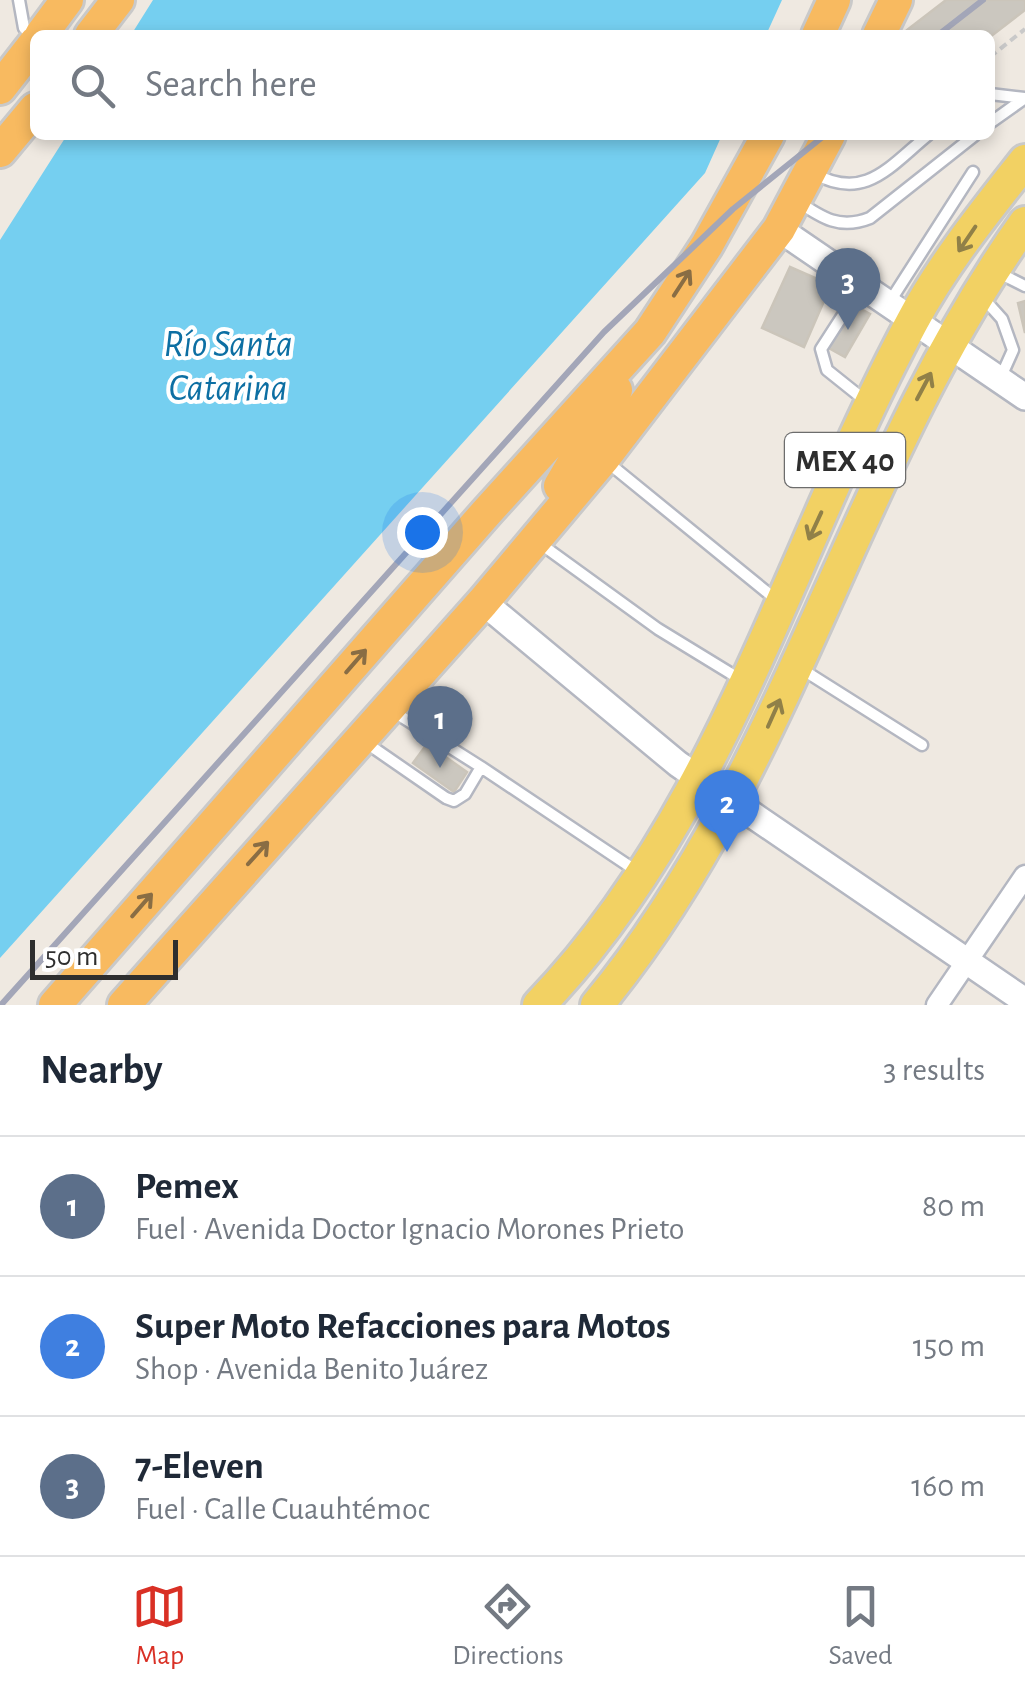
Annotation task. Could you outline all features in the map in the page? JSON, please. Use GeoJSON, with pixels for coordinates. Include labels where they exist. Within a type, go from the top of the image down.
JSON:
{"type":"FeatureCollection","features":[{"type":"Feature","properties":{"kind":"highway"},"geometry":{"type":"LineString","coordinates":[[45,30],[66,0]]}},
{"type":"Feature","properties":{"kind":"highway"},"geometry":{"type":"LineString","coordinates":[[95,30],[118,0]]}},
{"type":"Feature","properties":{"kind":"highway"},"geometry":{"type":"LineString","coordinates":[[820,30],[834,0]]}},
{"type":"Feature","properties":{"kind":"highway"},"geometry":{"type":"LineString","coordinates":[[881,30],[896,0]]}},
{"type":"Feature","properties":{"kind":"highway"},"geometry":{"type":"LineString","coordinates":[[0,88],[30,48]]}},
{"type":"Feature","properties":{"kind":"highway"},"geometry":{"type":"LineString","coordinates":[[0,151],[30,115]]}},
{"type":"Feature","properties":{"kind":"highway"},"geometry":{"type":"LineString","coordinates":[[535,540],[552,501],[650,332],[707,245],[765,140]]}},
{"type":"Feature","properties":{"kind":"highway"},"geometry":{"type":"LineString","coordinates":[[124,1005],[483,602],[603,459],[780,229],[826,140]]}},
{"type":"Feature","properties":{"kind":"highway"},"geometry":{"type":"LineString","coordinates":[[54,1005],[650,332]]}},
{"type":"Feature","properties":{"kind":"main road","name":"MEX 40"},"geometry":{"type":"LineString","coordinates":[[539,1005],[590,952],[643,876],[700,779],[871,405],[900,312],[1025,161]]}},
{"type":"Feature","properties":{"kind":"main road","name":"MEX 40"},"geometry":{"type":"LineString","coordinates":[[597,1005],[642,950],[684,888],[734,802],[908,418],[947,344],[1004,258]]}},
{"type":"Feature","properties":{"kind":"street"},"geometry":{"type":"LineString","coordinates":[[780,229],[1025,398]]}},
{"type":"Feature","properties":{"kind":"street"},"geometry":{"type":"LineString","coordinates":[[483,602],[629,726],[700,779],[1025,1001]]}},
{"type":"Feature","properties":{"kind":"street"},"geometry":{"type":"LineString","coordinates":[[936,1005],[1025,876]]}},
{"type":"Feature","properties":{"kind":"lane"},"geometry":{"type":"LineString","coordinates":[[19,0],[24,28],[30,35]]}},
{"type":"Feature","properties":{"kind":"lane"},"geometry":{"type":"LineString","coordinates":[[995,95],[1025,98]]}},
{"type":"Feature","properties":{"kind":"lane"},"geometry":{"type":"LineString","coordinates":[[995,119],[1025,98]]}},
{"type":"Feature","properties":{"kind":"lane"},"geometry":{"type":"LineString","coordinates":[[803,186],[858,185],[876,178],[922,140]]}},
{"type":"Feature","properties":{"kind":"lane"},"geometry":{"type":"LineString","coordinates":[[803,186],[832,223],[857,223],[870,218],[968,140]]}},
{"type":"Feature","properties":{"kind":"lane"},"geometry":{"type":"LineString","coordinates":[[900,312],[974,172]]}},
{"type":"Feature","properties":{"kind":"lane"},"geometry":{"type":"LineString","coordinates":[[1004,258],[1025,286]]}},
{"type":"Feature","properties":{"kind":"lane"},"geometry":{"type":"LineString","coordinates":[[1000,380],[1014,350],[1002,319],[1004,258]]}},
{"type":"Feature","properties":{"kind":"lane"},"geometry":{"type":"LineString","coordinates":[[862,286],[820,350],[834,378],[871,405]]}},
{"type":"Feature","properties":{"kind":"lane"},"geometry":{"type":"LineString","coordinates":[[603,459],[779,602]]}},
{"type":"Feature","properties":{"kind":"lane"},"geometry":{"type":"LineString","coordinates":[[535,540],[658,629],[744,681]]}},
{"type":"Feature","properties":{"kind":"lane"},"geometry":{"type":"LineString","coordinates":[[796,665],[922,745]]}},
{"type":"Feature","properties":{"kind":"lane"},"geometry":{"type":"LineString","coordinates":[[388,708],[643,876]]}},
{"type":"Feature","properties":{"kind":"lane"},"geometry":{"type":"LineString","coordinates":[[360,738],[451,800],[465,794],[480,767]]}},
{"type":"Feature","properties":{"kind":"path"},"geometry":{"type":"LineString","coordinates":[[995,52],[1025,29]]}},
{"type":"Feature","properties":{"kind":"water"},"geometry":{"type":"Polygon","coordinates":[[[153,0],[782,0],[768,30],[134,30],[153,0]]]}},
{"type":"Feature","properties":{"kind":"water","name":"Río Santa Catarina"},"geometry":{"type":"Polygon","coordinates":[[[64,140],[720,140],[705,173],[0,958],[0,240],[64,140]]]}},
{"type":"Feature","properties":{"kind":"building"},"geometry":{"type":"Polygon","coordinates":[[[946,0],[1025,0],[1025,10],[995,33],[995,30],[907,30],[946,0]]]}},
{"type":"Feature","properties":{"kind":"building"},"geometry":{"type":"Polygon","coordinates":[[[790,267],[831,285],[804,347],[762,328],[790,267]]]}},
{"type":"Feature","properties":{"kind":"building"},"geometry":{"type":"Polygon","coordinates":[[[1025,301],[1025,333],[1018,303],[1025,301]]]}},
{"type":"Feature","properties":{"kind":"building"},"geometry":{"type":"Polygon","coordinates":[[[852,304],[870,314],[845,357],[827,347],[852,304]]]}},
{"type":"Feature","properties":{"kind":"building"},"geometry":{"type":"Polygon","coordinates":[[[427,744],[467,772],[454,792],[413,763],[427,744]]]}},
{"type":"Feature","properties":{"kind":"railway"},"geometry":{"type":"LineString","coordinates":[[944,30],[983,0]]}},
{"type":"Feature","properties":{"kind":"railway"},"geometry":{"type":"LineString","coordinates":[[1,1005],[604,332],[733,209],[819,140]]}},
{"type":"Feature","properties":{"kind":"place","name":"7-Eleven"},"geometry":{"type":"Point","coordinates":[848,330]}},
{"type":"Feature","properties":{"kind":"place","name":"Pemex"},"geometry":{"type":"Point","coordinates":[440,768]}},
{"type":"Feature","properties":{"kind":"place","name":"Super Moto Refacciones para Motos"},"geometry":{"type":"Point","coordinates":[727,852]}}]}
